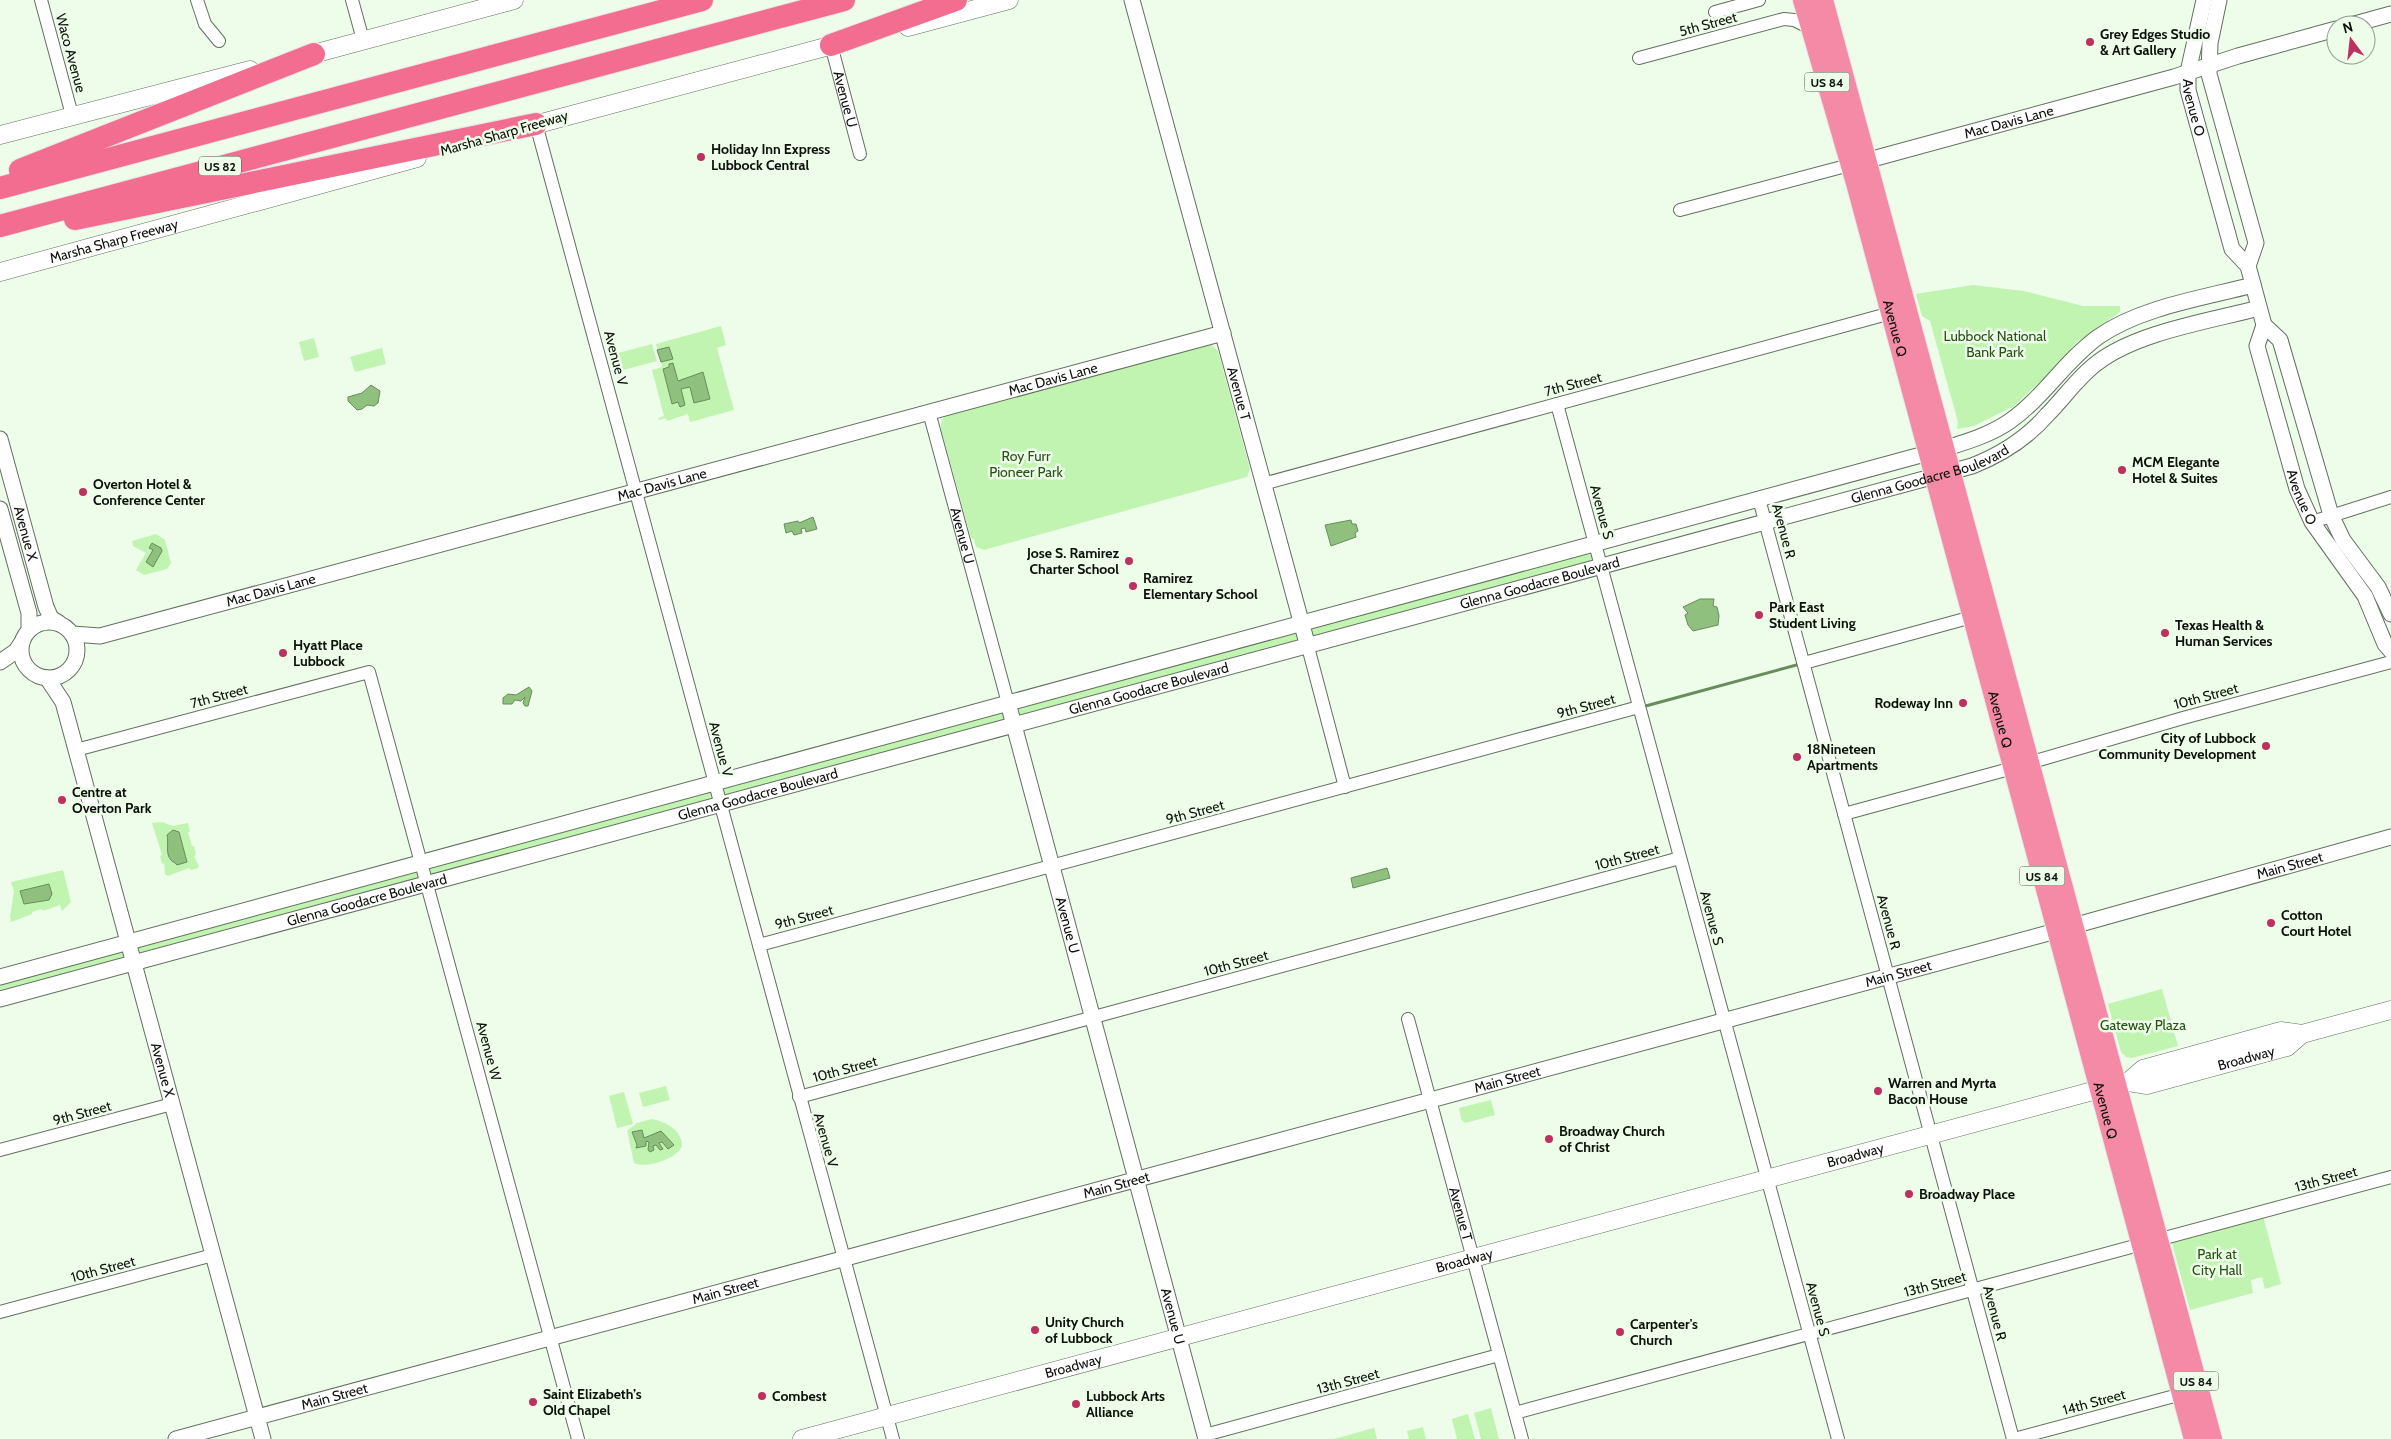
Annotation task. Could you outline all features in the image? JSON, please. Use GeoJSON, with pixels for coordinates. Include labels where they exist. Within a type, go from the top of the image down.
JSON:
{"type":"FeatureCollection","features":[{"type":"Feature","properties":{"kind":"highway"},"geometry":{"type":"LineString","coordinates":[[0,188],[702,0]]}},
{"type":"Feature","properties":{"kind":"highway","name":"US 82"},"geometry":{"type":"LineString","coordinates":[[0,226],[440,106],[844,0]]}},
{"type":"Feature","properties":{"kind":"highway"},"geometry":{"type":"LineString","coordinates":[[831,45],[956,0]]}},
{"type":"Feature","properties":{"kind":"highway","name":"Avenue Q"},"geometry":{"type":"LineString","coordinates":[[1802,0],[1858,162],[2064,928],[2114,1086],[2182,1394],[2194,1439]]}},
{"type":"Feature","properties":{"kind":"highway","name":"Avenue Q"},"geometry":{"type":"LineString","coordinates":[[1823,0],[1891,313],[1936,451]]}},
{"type":"Feature","properties":{"kind":"highway"},"geometry":{"type":"LineString","coordinates":[[0,178],[314,54]]}},
{"type":"Feature","properties":{"kind":"highway"},"geometry":{"type":"LineString","coordinates":[[0,234],[536,124]]}},
{"type":"Feature","properties":{"kind":"highway","name":"Avenue Q"},"geometry":{"type":"LineString","coordinates":[[1942,474],[1972,617],[1994,698],[2004,708],[2018,757],[2045,822],[2064,928]]}},
{"type":"Feature","properties":{"kind":"highway","name":"Avenue Q"},"geometry":{"type":"LineString","coordinates":[[2149,1242],[2212,1439]]}},
{"type":"Feature","properties":{"kind":"main road","name":"Marsha Sharp Freeway"},"geometry":{"type":"LineString","coordinates":[[0,272],[379,169],[536,124],[831,45],[877,36],[1009,0]]}},
{"type":"Feature","properties":{"kind":"main road"},"geometry":{"type":"LineString","coordinates":[[0,135],[72,114],[314,54],[510,1]]}},
{"type":"Feature","properties":{"kind":"main road","name":"Broadway"},"geometry":{"type":"LineString","coordinates":[[802,1439],[2114,1086],[2144,1069],[2281,1031],[2302,1034],[2391,1010]]}},
{"type":"Feature","properties":{"kind":"street","name":"Waco Avenue"},"geometry":{"type":"LineString","coordinates":[[41,0],[72,114]]}},
{"type":"Feature","properties":{"kind":"street"},"geometry":{"type":"LineString","coordinates":[[197,0],[205,24],[219,41]]}},
{"type":"Feature","properties":{"kind":"street"},"geometry":{"type":"LineString","coordinates":[[352,0],[363,40]]}},
{"type":"Feature","properties":{"kind":"street","name":"Avenue T"},"geometry":{"type":"LineString","coordinates":[[1132,0],[1345,787]]}},
{"type":"Feature","properties":{"kind":"street"},"geometry":{"type":"LineString","coordinates":[[1715,12],[1759,0]]}},
{"type":"Feature","properties":{"kind":"street"},"geometry":{"type":"LineString","coordinates":[[1784,19],[1802,0]]}},
{"type":"Feature","properties":{"kind":"street","name":"Avenue O"},"geometry":{"type":"LineString","coordinates":[[2204,0],[2188,72],[2188,90],[2232,249],[2248,266],[2264,325],[2280,340],[2331,515],[2343,540],[2378,587],[2391,614]]}},
{"type":"Feature","properties":{"kind":"street","name":"Avenue O"},"geometry":{"type":"LineString","coordinates":[[2219,0],[2208,65],[2256,244],[2248,266]]}},
{"type":"Feature","properties":{"kind":"street"},"geometry":{"type":"LineString","coordinates":[[2376,18],[2391,14]]}},
{"type":"Feature","properties":{"kind":"street"},"geometry":{"type":"LineString","coordinates":[[1784,19],[1794,20],[1812,29]]}},
{"type":"Feature","properties":{"kind":"street","name":"5th Street"},"geometry":{"type":"LineString","coordinates":[[1639,58],[1784,19]]}},
{"type":"Feature","properties":{"kind":"street","name":"Mac Davis Lane"},"geometry":{"type":"LineString","coordinates":[[1680,210],[2188,72],[2326,32]]}},
{"type":"Feature","properties":{"kind":"street","name":"Avenue U"},"geometry":{"type":"LineString","coordinates":[[831,45],[860,154]]}},
{"type":"Feature","properties":{"kind":"street","name":"Avenue V"},"geometry":{"type":"LineString","coordinates":[[536,124],[893,1439]]}},
{"type":"Feature","properties":{"kind":"street","name":"Glenna Goodacre Boulevard"},"geometry":{"type":"LineString","coordinates":[[0,977],[1936,451],[1977,438],[2010,422],[2081,352],[2119,324],[2144,314],[2253,284]]}},
{"type":"Feature","properties":{"kind":"street","name":"Glenna Goodacre Boulevard"},"geometry":{"type":"LineString","coordinates":[[0,998],[1308,647],[1942,474],[1984,461],[2027,434],[2046,417],[2078,380],[2110,354],[2144,338],[2259,308]]}},
{"type":"Feature","properties":{"kind":"street","name":"7th Street"},"geometry":{"type":"LineString","coordinates":[[1264,484],[1891,313]]}},
{"type":"Feature","properties":{"kind":"street","name":"Avenue O"},"geometry":{"type":"LineString","coordinates":[[2264,325],[2257,346],[2292,474],[2312,522],[2365,596],[2385,644],[2391,651]]}},
{"type":"Feature","properties":{"kind":"street","name":"Mac Davis Lane"},"geometry":{"type":"LineString","coordinates":[[100,636],[1223,333]]}},
{"type":"Feature","properties":{"kind":"street","name":"Avenue S"},"geometry":{"type":"LineString","coordinates":[[1557,404],[1838,1439]]}},
{"type":"Feature","properties":{"kind":"street","name":"Avenue U"},"geometry":{"type":"LineString","coordinates":[[930,412],[1206,1437]]}},
{"type":"Feature","properties":{"kind":"street","name":"Avenue X"},"geometry":{"type":"LineString","coordinates":[[0,439],[46,607],[51,618],[59,624]]}},
{"type":"Feature","properties":{"kind":"street"},"geometry":{"type":"LineString","coordinates":[[2312,522],[2391,497]]}},
{"type":"Feature","properties":{"kind":"street","name":"Avenue R"},"geometry":{"type":"LineString","coordinates":[[1760,499],[2014,1439]]}},
{"type":"Feature","properties":{"kind":"street","name":"Avenue X"},"geometry":{"type":"LineString","coordinates":[[0,508],[29,613],[26,636]]}},
{"type":"Feature","properties":{"kind":"street"},"geometry":{"type":"LineString","coordinates":[[1804,663],[1972,617]]}},
{"type":"Feature","properties":{"kind":"street"},"geometry":{"type":"LineString","coordinates":[[0,663],[16,651],[26,636],[40,623],[59,624],[76,636],[100,636]]}},
{"type":"Feature","properties":{"kind":"street"},"geometry":{"type":"LineString","coordinates":[[72,634],[75,640],[76,655]]}},
{"type":"Feature","properties":{"kind":"street"},"geometry":{"type":"LineString","coordinates":[[26,636],[21,652],[23,661],[29,669]]}},
{"type":"Feature","properties":{"kind":"street"},"geometry":{"type":"LineString","coordinates":[[0,663],[18,664],[47,678],[54,677],[67,671],[82,647],[100,636]]}},
{"type":"Feature","properties":{"kind":"street","name":"10th Street"},"geometry":{"type":"LineString","coordinates":[[1844,814],[2183,718],[2391,662]]}},
{"type":"Feature","properties":{"kind":"street","name":"Avenue X"},"geometry":{"type":"LineString","coordinates":[[67,671],[63,680],[63,702],[263,1439]]}},
{"type":"Feature","properties":{"kind":"street","name":"7th Street"},"geometry":{"type":"LineString","coordinates":[[76,750],[369,672]]}},
{"type":"Feature","properties":{"kind":"street","name":"Avenue W"},"geometry":{"type":"LineString","coordinates":[[369,672],[578,1439]]}},
{"type":"Feature","properties":{"kind":"street","name":"Avenue X"},"geometry":{"type":"LineString","coordinates":[[47,678],[63,702]]}},
{"type":"Feature","properties":{"kind":"street","name":"9th Street"},"geometry":{"type":"LineString","coordinates":[[758,945],[1639,707]]}},
{"type":"Feature","properties":{"kind":"street","name":"Main Street"},"geometry":{"type":"LineString","coordinates":[[176,1439],[1888,976],[2391,837]]}},
{"type":"Feature","properties":{"kind":"street","name":"10th Street"},"geometry":{"type":"LineString","coordinates":[[799,1097],[1680,858]]}},
{"type":"Feature","properties":{"kind":"street","name":"Avenue T"},"geometry":{"type":"LineString","coordinates":[[1408,1019],[1522,1439]]}},
{"type":"Feature","properties":{"kind":"street","name":"9th Street"},"geometry":{"type":"LineString","coordinates":[[0,1150],[172,1104]]}},
{"type":"Feature","properties":{"kind":"street","name":"13th Street"},"geometry":{"type":"LineString","coordinates":[[1515,1413],[2391,1177]]}},
{"type":"Feature","properties":{"kind":"street","name":"10th Street"},"geometry":{"type":"LineString","coordinates":[[0,1312],[213,1255]]}},
{"type":"Feature","properties":{"kind":"street","name":"13th Street"},"geometry":{"type":"LineString","coordinates":[[1206,1437],[1499,1356]]}},
{"type":"Feature","properties":{"kind":"street","name":"14th Street"},"geometry":{"type":"LineString","coordinates":[[2014,1439],[2182,1394]]}},
{"type":"Feature","properties":{"kind":"green space","name":"Lubbock National Bank Park"},"geometry":{"type":"Polygon","coordinates":[[[1973,285],[2024,291],[2083,306],[2120,306],[2120,312],[2076,343],[2043,379],[2014,406],[1974,426],[1957,429],[1958,422],[1930,321],[1922,316],[1916,294],[1973,285]]]}},
{"type":"Feature","properties":{"kind":"green space"},"geometry":{"type":"Polygon","coordinates":[[[721,326],[726,345],[717,348],[734,410],[690,422],[688,414],[667,421],[666,418],[659,420],[658,418],[664,416],[652,370],[662,367],[656,344],[721,326]]]}},
{"type":"Feature","properties":{"kind":"green space"},"geometry":{"type":"Polygon","coordinates":[[[314,338],[319,357],[304,361],[299,342],[314,338]]]}},
{"type":"Feature","properties":{"kind":"green space","name":"Roy Furr Pioneer Park"},"geometry":{"type":"Polygon","coordinates":[[[1209,343],[1218,351],[1250,469],[1247,477],[984,550],[976,547],[974,539],[971,538],[941,429],[941,423],[946,414],[1209,343]]]}},
{"type":"Feature","properties":{"kind":"green space"},"geometry":{"type":"Polygon","coordinates":[[[652,344],[657,361],[623,370],[618,353],[652,344]]]}},
{"type":"Feature","properties":{"kind":"green space"},"geometry":{"type":"Polygon","coordinates":[[[382,348],[386,364],[355,372],[350,357],[382,348]]]}},
{"type":"Feature","properties":{"kind":"green space"},"geometry":{"type":"Polygon","coordinates":[[[156,534],[165,540],[171,563],[167,569],[144,575],[136,570],[146,553],[133,546],[132,541],[156,534]]]}},
{"type":"Feature","properties":{"kind":"green space"},"geometry":{"type":"Polygon","coordinates":[[[1589,553],[1596,561],[0,994],[0,979],[1589,553]]]}},
{"type":"Feature","properties":{"kind":"green space"},"geometry":{"type":"Polygon","coordinates":[[[162,822],[173,826],[188,823],[190,832],[188,832],[192,846],[194,846],[196,855],[194,856],[199,866],[198,868],[191,870],[189,868],[168,876],[165,874],[164,863],[162,864],[160,856],[162,855],[152,823],[162,822]]]}},
{"type":"Feature","properties":{"kind":"green space"},"geometry":{"type":"Polygon","coordinates":[[[63,870],[71,902],[62,911],[60,905],[43,911],[42,909],[32,912],[32,914],[11,922],[14,891],[11,882],[63,870]]]}},
{"type":"Feature","properties":{"kind":"green space","name":"Gateway Plaza"},"geometry":{"type":"Polygon","coordinates":[[[2162,989],[2178,1046],[2132,1058],[2126,1057],[2121,1052],[2108,1004],[2162,989]]]}},
{"type":"Feature","properties":{"kind":"green space"},"geometry":{"type":"Polygon","coordinates":[[[666,1086],[670,1100],[643,1107],[639,1093],[666,1086]]]}},
{"type":"Feature","properties":{"kind":"green space"},"geometry":{"type":"Polygon","coordinates":[[[624,1092],[633,1124],[617,1128],[609,1096],[624,1092]]]}},
{"type":"Feature","properties":{"kind":"green space"},"geometry":{"type":"Polygon","coordinates":[[[1491,1100],[1495,1115],[1465,1123],[1461,1119],[1459,1108],[1491,1100]]]}},
{"type":"Feature","properties":{"kind":"green space"},"geometry":{"type":"Polygon","coordinates":[[[652,1119],[663,1122],[676,1131],[682,1146],[679,1151],[668,1159],[653,1164],[639,1165],[634,1163],[627,1131],[637,1123],[652,1119]]]}},
{"type":"Feature","properties":{"kind":"green space","name":"Park at City Hall"},"geometry":{"type":"Polygon","coordinates":[[[2262,1212],[2281,1284],[2265,1289],[2262,1277],[2251,1280],[2253,1293],[2190,1310],[2170,1236],[2262,1212]]]}},
{"type":"Feature","properties":{"kind":"green space"},"geometry":{"type":"Polygon","coordinates":[[[1491,1408],[1499,1439],[1481,1439],[1474,1413],[1491,1408]]]}},
{"type":"Feature","properties":{"kind":"green space"},"geometry":{"type":"Polygon","coordinates":[[[1468,1414],[1475,1439],[1457,1439],[1452,1419],[1468,1414]]]}},
{"type":"Feature","properties":{"kind":"green space"},"geometry":{"type":"Polygon","coordinates":[[[1423,1427],[1426,1439],[1409,1439],[1407,1431],[1423,1427]]]}},
{"type":"Feature","properties":{"kind":"green space"},"geometry":{"type":"Polygon","coordinates":[[[1374,1428],[1377,1439],[1334,1439],[1374,1428]]]}},
{"type":"Feature","properties":{"kind":"shaded area"},"geometry":{"type":"Polygon","coordinates":[[[669,347],[673,359],[661,362],[657,350],[669,347]]]}},
{"type":"Feature","properties":{"kind":"shaded area"},"geometry":{"type":"Polygon","coordinates":[[[673,363],[678,381],[703,372],[710,399],[694,403],[690,387],[681,389],[685,405],[680,407],[678,402],[672,404],[663,369],[673,363]]]}},
{"type":"Feature","properties":{"kind":"shaded area"},"geometry":{"type":"Polygon","coordinates":[[[371,385],[380,391],[378,403],[374,406],[367,405],[357,410],[348,401],[348,397],[362,393],[371,385]]]}},
{"type":"Feature","properties":{"kind":"shaded area"},"geometry":{"type":"Polygon","coordinates":[[[813,517],[817,529],[806,532],[805,528],[801,529],[802,533],[794,535],[792,531],[786,533],[784,524],[798,521],[799,523],[813,517]]]}},
{"type":"Feature","properties":{"kind":"shaded area"},"geometry":{"type":"Polygon","coordinates":[[[1351,520],[1352,524],[1356,524],[1358,531],[1355,533],[1356,537],[1331,546],[1325,525],[1351,520]]]}},
{"type":"Feature","properties":{"kind":"shaded area"},"geometry":{"type":"Polygon","coordinates":[[[152,543],[161,548],[162,551],[153,567],[146,562],[153,550],[149,548],[152,543]]]}},
{"type":"Feature","properties":{"kind":"shaded area"},"geometry":{"type":"Polygon","coordinates":[[[1700,599],[1714,599],[1713,606],[1717,607],[1719,616],[1718,625],[1693,631],[1688,625],[1685,615],[1688,613],[1683,607],[1700,599]]]}},
{"type":"Feature","properties":{"kind":"shaded area"},"geometry":{"type":"Polygon","coordinates":[[[529,687],[532,691],[528,706],[525,706],[523,703],[525,697],[521,701],[515,700],[512,704],[503,704],[503,698],[508,694],[516,695],[529,687]]]}},
{"type":"Feature","properties":{"kind":"shaded area"},"geometry":{"type":"Polygon","coordinates":[[[173,830],[179,832],[187,862],[177,865],[171,861],[168,851],[167,835],[173,830]]]}},
{"type":"Feature","properties":{"kind":"shaded area"},"geometry":{"type":"Polygon","coordinates":[[[1387,868],[1390,878],[1353,888],[1351,878],[1387,868]]]}},
{"type":"Feature","properties":{"kind":"shaded area"},"geometry":{"type":"Polygon","coordinates":[[[49,884],[52,894],[49,900],[24,904],[20,891],[49,884]]]}},
{"type":"Feature","properties":{"kind":"shaded area"},"geometry":{"type":"Polygon","coordinates":[[[642,1130],[644,1138],[661,1131],[674,1145],[668,1149],[662,1142],[659,1143],[663,1149],[660,1150],[656,1145],[653,1146],[654,1150],[650,1152],[648,1150],[649,1142],[646,1141],[646,1146],[636,1148],[637,1145],[632,1132],[642,1130]]]}},
{"type":"Feature","properties":{"kind":"waterway"},"geometry":{"type":"LineString","coordinates":[[1642,707],[1800,664]]}},
{"type":"Feature","properties":{"kind":"place","name":"Grey Edges Studio & Art Gallery"},"geometry":{"type":"Point","coordinates":[2090,42]}},
{"type":"Feature","properties":{"kind":"place","name":"Holiday Inn Express Lubbock Central"},"geometry":{"type":"Point","coordinates":[701,157]}},
{"type":"Feature","properties":{"kind":"place","name":"MCM Elegante Hotel & Suites"},"geometry":{"type":"Point","coordinates":[2122,470]}},
{"type":"Feature","properties":{"kind":"place","name":"Overton Hotel & Conference Center"},"geometry":{"type":"Point","coordinates":[83,492]}},
{"type":"Feature","properties":{"kind":"place","name":"Jose S. Ramirez Charter School"},"geometry":{"type":"Point","coordinates":[1129,561]}},
{"type":"Feature","properties":{"kind":"place","name":"Ramirez Elementary School"},"geometry":{"type":"Point","coordinates":[1133,586]}},
{"type":"Feature","properties":{"kind":"place","name":"Park East Student Living"},"geometry":{"type":"Point","coordinates":[1759,615]}},
{"type":"Feature","properties":{"kind":"place","name":"Texas Health & Human Services"},"geometry":{"type":"Point","coordinates":[2165,633]}},
{"type":"Feature","properties":{"kind":"place","name":"Hyatt Place Lubbock"},"geometry":{"type":"Point","coordinates":[283,653]}},
{"type":"Feature","properties":{"kind":"place","name":"Rodeway Inn"},"geometry":{"type":"Point","coordinates":[1963,703]}},
{"type":"Feature","properties":{"kind":"place","name":"City of Lubbock Community Development"},"geometry":{"type":"Point","coordinates":[2266,746]}},
{"type":"Feature","properties":{"kind":"place","name":"18Nineteen Apartments"},"geometry":{"type":"Point","coordinates":[1797,757]}},
{"type":"Feature","properties":{"kind":"place","name":"Centre at Overton Park"},"geometry":{"type":"Point","coordinates":[62,800]}},
{"type":"Feature","properties":{"kind":"place","name":"Cotton Court Hotel"},"geometry":{"type":"Point","coordinates":[2271,923]}},
{"type":"Feature","properties":{"kind":"place","name":"Warren and Myrta Bacon House"},"geometry":{"type":"Point","coordinates":[1878,1091]}},
{"type":"Feature","properties":{"kind":"place","name":"Broadway Church of Christ"},"geometry":{"type":"Point","coordinates":[1549,1139]}},
{"type":"Feature","properties":{"kind":"place","name":"Broadway Place"},"geometry":{"type":"Point","coordinates":[1909,1194]}},
{"type":"Feature","properties":{"kind":"place","name":"Unity Church of Lubbock"},"geometry":{"type":"Point","coordinates":[1035,1330]}},
{"type":"Feature","properties":{"kind":"place","name":"Carpenter's Church"},"geometry":{"type":"Point","coordinates":[1620,1332]}},
{"type":"Feature","properties":{"kind":"place","name":"Combest"},"geometry":{"type":"Point","coordinates":[762,1396]}},
{"type":"Feature","properties":{"kind":"place","name":"Saint Elizabeth’s Old Chapel"},"geometry":{"type":"Point","coordinates":[533,1402]}},
{"type":"Feature","properties":{"kind":"place","name":"Lubbock Arts Alliance"},"geometry":{"type":"Point","coordinates":[1076,1404]}}]}
